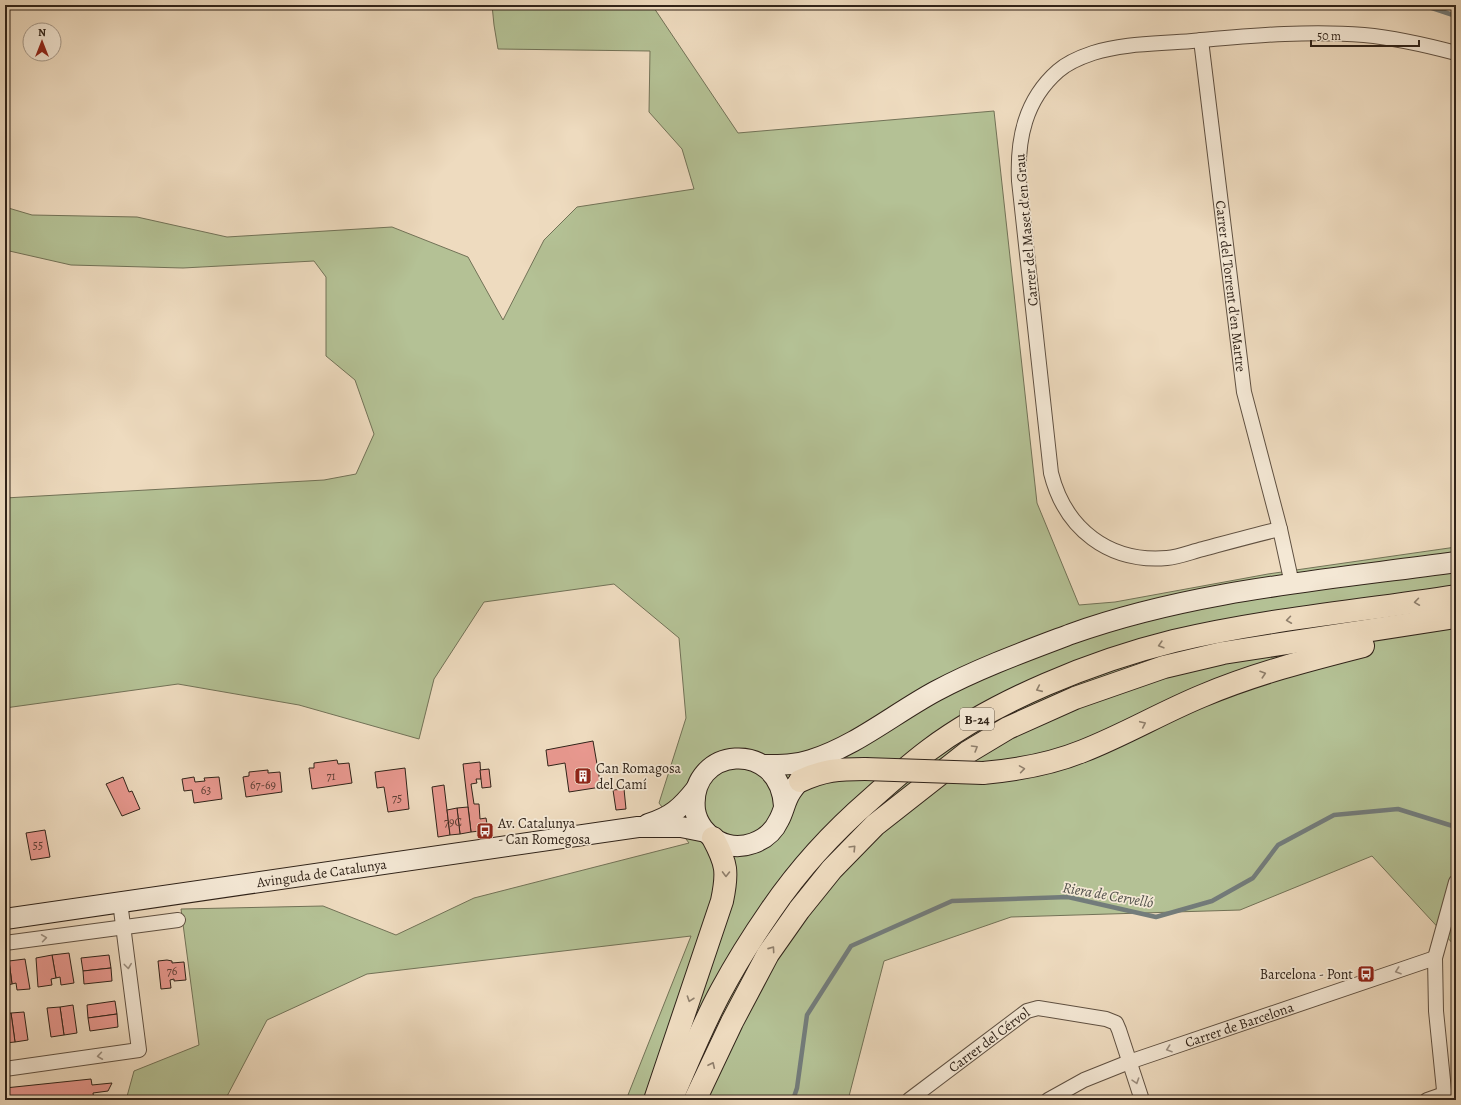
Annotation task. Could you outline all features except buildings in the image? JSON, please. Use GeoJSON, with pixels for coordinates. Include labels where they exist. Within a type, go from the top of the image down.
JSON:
{"type":"FeatureCollection","features":[{"type":"Feature","properties":{"kind":"highway"},"geometry":{"type":"LineString","coordinates":[[800,781],[819,772],[838,769],[983,774],[1026,769],[1083,752],[1201,696],[1322,655],[1396,637],[1455,610]]}},
{"type":"Feature","properties":{"kind":"highway","name":"B-24"},"geometry":{"type":"LineString","coordinates":[[671,1100],[721,992],[772,908],[840,826],[930,750],[967,725],[1003,705],[1074,673],[1173,641],[1240,627],[1455,610]]}},
{"type":"Feature","properties":{"kind":"highway","name":"B-24"},"geometry":{"type":"LineString","coordinates":[[695,1100],[732,1022],[768,954],[799,910],[832,869],[875,825],[968,752],[1008,728],[1075,698],[1164,667],[1223,653],[1455,610]]}},
{"type":"Feature","properties":{"kind":"highway"},"geometry":{"type":"LineString","coordinates":[[655,1100],[722,901],[726,869],[722,856],[710,835]]}},
{"type":"Feature","properties":{"kind":"street","name":"Carrer del Maset d'en Grau"},"geometry":{"type":"LineString","coordinates":[[1280,528],[1170,558],[1144,558],[1114,551],[1085,533],[1063,506],[1055,490],[1051,473],[1019,181],[1018,156],[1021,131],[1034,100],[1043,87],[1059,71],[1074,61],[1093,53],[1122,46],[1332,33],[1416,42],[1456,53]]}},
{"type":"Feature","properties":{"kind":"street","name":"Carrer del Torrent d'en Martre"},"geometry":{"type":"LineString","coordinates":[[1201,40],[1244,392],[1280,528]]}},
{"type":"Feature","properties":{"kind":"street"},"geometry":{"type":"LineString","coordinates":[[1280,528],[1292,584]]}},
{"type":"Feature","properties":{"kind":"street"},"geometry":{"type":"LineString","coordinates":[[784,806],[783,794],[773,773],[764,765],[752,759],[738,758],[724,760],[712,767],[702,777],[696,789],[694,801],[696,813],[710,835],[734,846],[748,845],[761,840],[772,832],[780,820],[784,806],[800,781],[815,764],[830,752],[937,691],[995,664],[1067,636],[1157,609],[1238,592],[1456,562]]}},
{"type":"Feature","properties":{"kind":"street"},"geometry":{"type":"LineString","coordinates":[[764,765],[795,764],[830,752]]}},
{"type":"Feature","properties":{"kind":"street","name":"Avinguda de Catalunya"},"geometry":{"type":"LineString","coordinates":[[638,827],[672,815],[685,803],[696,789]]}},
{"type":"Feature","properties":{"kind":"street","name":"Avinguda de Catalunya"},"geometry":{"type":"LineString","coordinates":[[5,919],[638,827],[681,827],[710,835]]}},
{"type":"Feature","properties":{"kind":"street"},"geometry":{"type":"LineString","coordinates":[[1427,1100],[1444,1097],[1436,1011],[1435,958],[1456,882]]}},
{"type":"Feature","properties":{"kind":"street"},"geometry":{"type":"LineString","coordinates":[[5,1069],[139,1050],[120,902]]}},
{"type":"Feature","properties":{"kind":"street"},"geometry":{"type":"LineString","coordinates":[[5,943],[178,920]]}},
{"type":"Feature","properties":{"kind":"street","name":"Carrer de Barcelona"},"geometry":{"type":"LineString","coordinates":[[1048,1100],[1084,1080],[1129,1062],[1435,958]]}},
{"type":"Feature","properties":{"kind":"street","name":"Carrer del Cérvol"},"geometry":{"type":"LineString","coordinates":[[909,1100],[1033,1008],[1042,1008],[1112,1021],[1119,1030],[1142,1100]]}},
{"type":"Feature","properties":{"kind":"green space"},"geometry":{"type":"Polygon","coordinates":[[[492,5],[652,5],[738,133],[994,111],[1037,503],[1079,605],[1115,602],[1268,574],[1456,547],[1456,947],[1372,856],[1240,910],[1011,917],[884,961],[848,1100],[626,1100],[691,936],[367,974],[267,1020],[225,1100],[126,1100],[134,1071],[199,1045],[181,909],[323,906],[396,935],[474,898],[689,843],[659,803],[686,718],[679,638],[614,584],[484,602],[434,679],[419,739],[299,705],[178,684],[5,708],[5,498],[324,480],[356,474],[374,434],[355,380],[326,356],[326,277],[314,261],[183,268],[71,265],[5,250],[5,207],[32,215],[137,217],[227,237],[392,227],[468,257],[503,320],[544,240],[577,207],[694,189],[682,149],[649,112],[650,51],[498,49],[492,5]]]}},
{"type":"Feature","properties":{"kind":"waterway"},"geometry":{"type":"LineString","coordinates":[[1423,5],[1456,16]]}},
{"type":"Feature","properties":{"kind":"waterway","name":"Riera de Cervelló"},"geometry":{"type":"LineString","coordinates":[[793,1100],[797,1088],[807,1015],[851,946],[952,901],[1068,897],[1156,917],[1212,901],[1253,878],[1278,845],[1334,815],[1398,809],[1456,827]]}},
{"type":"Feature","properties":{"kind":"place","name":"Can Romagosa del Camí"},"geometry":{"type":"Point","coordinates":[583,776]}},
{"type":"Feature","properties":{"kind":"place","name":"Av. Catalunya - Can Romegosa"},"geometry":{"type":"Point","coordinates":[485,831]}},
{"type":"Feature","properties":{"kind":"place","name":"Barcelona - Pont"},"geometry":{"type":"Point","coordinates":[1366,974]}}]}
